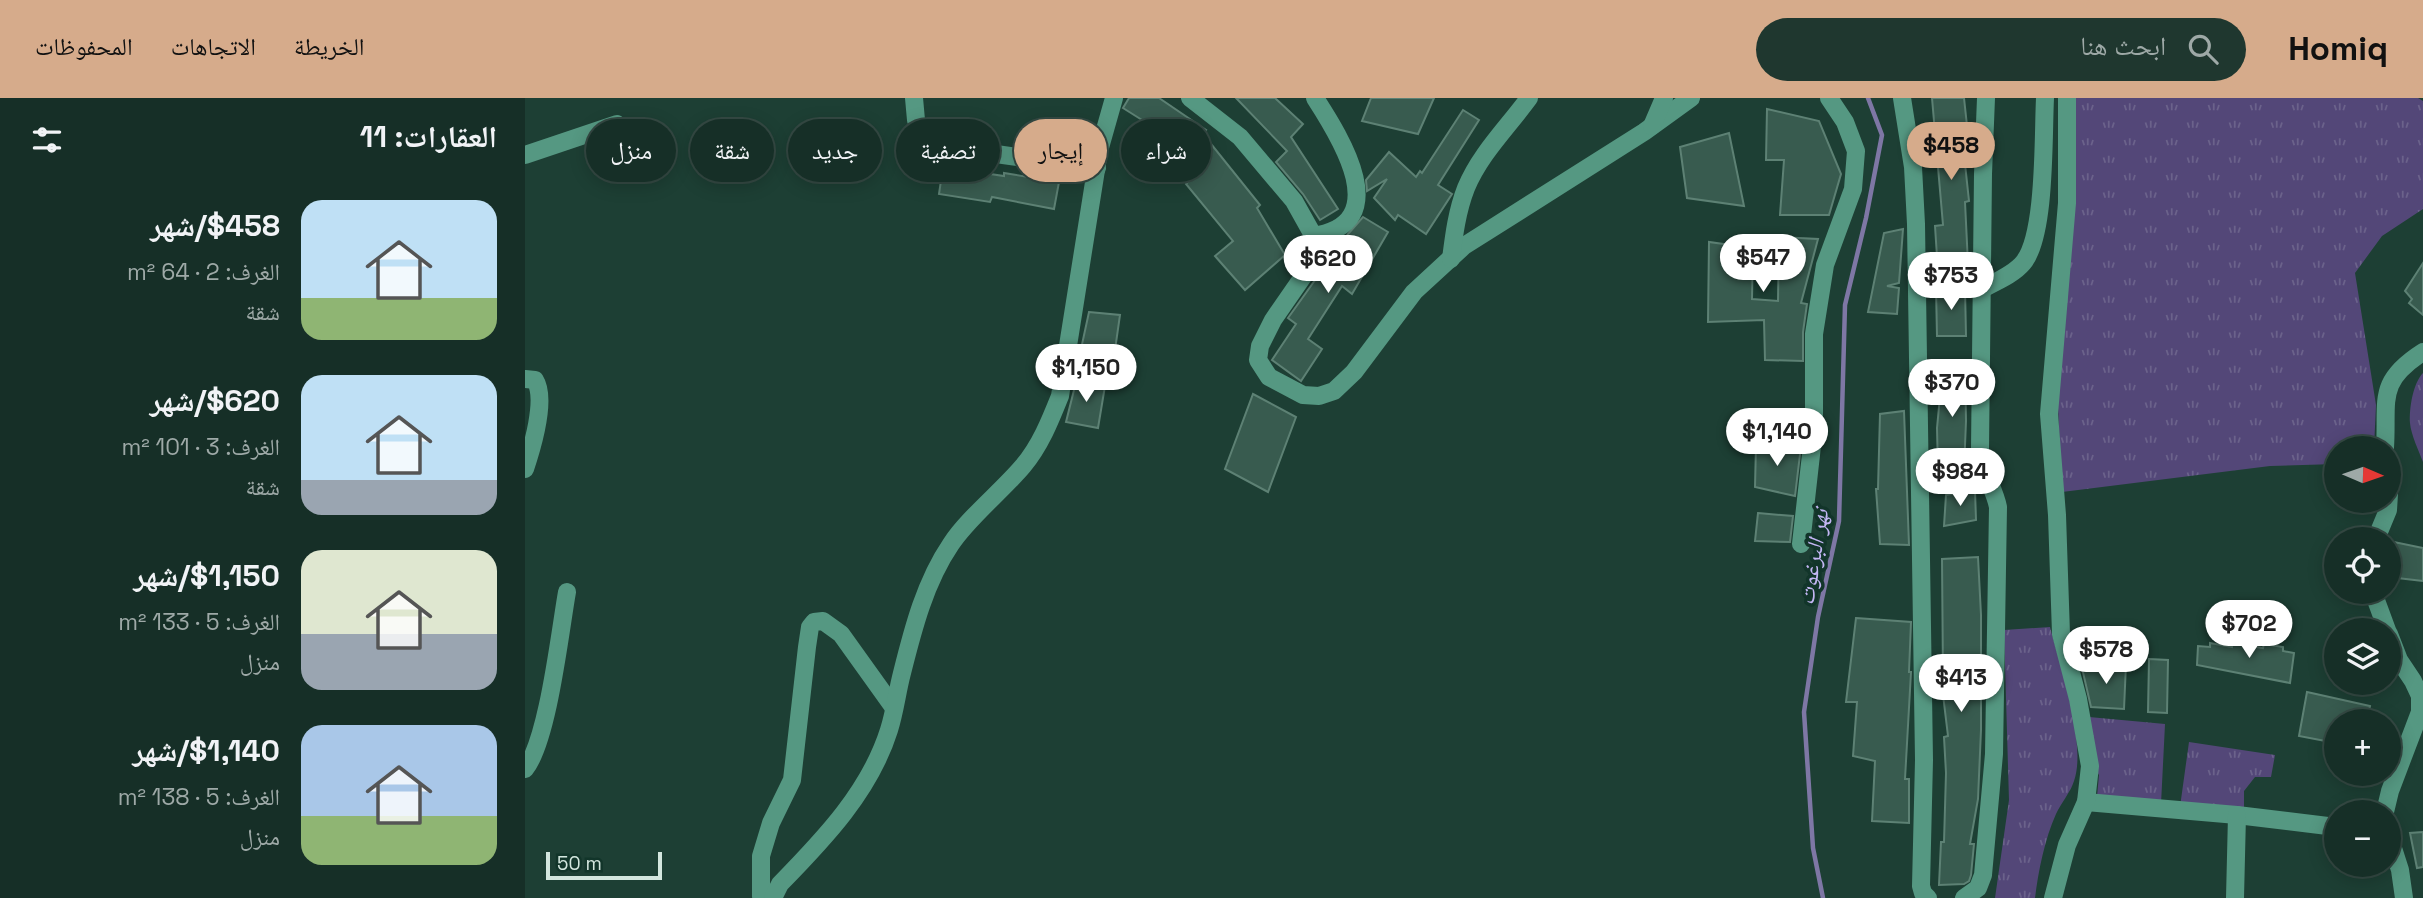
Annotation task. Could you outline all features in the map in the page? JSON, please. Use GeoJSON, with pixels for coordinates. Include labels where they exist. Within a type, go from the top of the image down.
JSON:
{"type":"FeatureCollection","features":[{"type":"Feature","properties":{"kind":"street"},"geometry":{"type":"LineString","coordinates":[[914,98],[916,120],[923,132],[937,139],[1014,156]]}},
{"type":"Feature","properties":{"kind":"street"},"geometry":{"type":"LineString","coordinates":[[1190,98],[1240,137],[1294,201],[1313,236],[1315,250],[1311,265],[1273,320],[1261,346],[1258,360],[1269,377],[1303,395],[1319,396],[1334,391],[1354,372],[1414,292],[1464,246],[1652,126],[1691,98]]}},
{"type":"Feature","properties":{"kind":"street"},"geometry":{"type":"LineString","coordinates":[[1313,236],[1332,234],[1345,224],[1355,209],[1357,196],[1353,170],[1338,134],[1315,98]]}},
{"type":"Feature","properties":{"kind":"street"},"geometry":{"type":"LineString","coordinates":[[1451,259],[1465,190],[1488,148],[1529,98]]}},
{"type":"Feature","properties":{"kind":"street"},"geometry":{"type":"LineString","coordinates":[[1652,126],[1664,98]]}},
{"type":"Feature","properties":{"kind":"street"},"geometry":{"type":"LineString","coordinates":[[1801,544],[1814,428],[1814,334],[1825,265],[1853,189],[1856,151],[1845,122],[1829,98]]}},
{"type":"Feature","properties":{"kind":"street"},"geometry":{"type":"LineString","coordinates":[[1902,98],[1913,167],[1916,224],[1924,760],[1921,886],[1928,898]]}},
{"type":"Feature","properties":{"kind":"street"},"geometry":{"type":"LineString","coordinates":[[1964,898],[1978,888],[1983,875],[1994,754],[1999,507],[1980,457],[1986,98]]}},
{"type":"Feature","properties":{"kind":"street"},"geometry":{"type":"LineString","coordinates":[[1982,289],[2016,271],[2024,262],[2036,238],[2045,98]]}},
{"type":"Feature","properties":{"kind":"street"},"geometry":{"type":"LineString","coordinates":[[2053,898],[2067,845],[2086,802],[2090,766],[2078,698],[2061,634],[2057,515],[2049,414],[2067,203],[2067,98]]}},
{"type":"Feature","properties":{"kind":"street"},"geometry":{"type":"LineString","coordinates":[[1104,119],[1107,101]]}},
{"type":"Feature","properties":{"kind":"street"},"geometry":{"type":"LineString","coordinates":[[525,155],[586,134]]}},
{"type":"Feature","properties":{"kind":"street"},"geometry":{"type":"LineString","coordinates":[[768,894],[848,808],[871,773],[889,730],[928,587],[951,543],[1024,464],[1046,430],[1060,397],[1095,182]]}},
{"type":"Feature","properties":{"kind":"street"},"geometry":{"type":"LineString","coordinates":[[2386,436],[2389,385],[2399,369],[2423,352]]}},
{"type":"Feature","properties":{"kind":"street"},"geometry":{"type":"LineString","coordinates":[[525,379],[535,380],[539,389],[534,441],[525,469]]}},
{"type":"Feature","properties":{"kind":"street"},"geometry":{"type":"LineString","coordinates":[[525,769],[537,745],[544,717],[567,592]]}},
{"type":"Feature","properties":{"kind":"street"},"geometry":{"type":"LineString","coordinates":[[768,894],[761,856],[771,823],[792,780],[807,647],[810,627],[814,622],[823,621],[841,634],[894,708]]}},
{"type":"Feature","properties":{"kind":"street"},"geometry":{"type":"LineString","coordinates":[[2388,800],[2420,712],[2417,688],[2401,663]]}},
{"type":"Feature","properties":{"kind":"street"},"geometry":{"type":"LineString","coordinates":[[2086,802],[2324,826]]}},
{"type":"Feature","properties":{"kind":"street"},"geometry":{"type":"LineString","coordinates":[[2235,898],[2237,815]]}},
{"type":"Feature","properties":{"kind":"street"},"geometry":{"type":"LineString","coordinates":[[2401,877],[2404,898]]}},
{"type":"Feature","properties":{"kind":"green space"},"geometry":{"type":"Polygon","coordinates":[[[2075,98],[2418,98],[2423,101],[2423,209],[2382,236],[2355,273],[2376,405],[2375,436],[2324,436],[2324,464],[2270,466],[2062,492],[2057,386],[2075,98]]]}},
{"type":"Feature","properties":{"kind":"green space"},"geometry":{"type":"Polygon","coordinates":[[[2423,373],[2423,462],[2412,433],[2410,417],[2414,390],[2423,373]]]}},
{"type":"Feature","properties":{"kind":"green space"},"geometry":{"type":"Polygon","coordinates":[[[2050,627],[2075,726],[2077,765],[2074,781],[2056,814],[2049,834],[2035,898],[1995,898],[2009,800],[2004,630],[2050,627]]]}},
{"type":"Feature","properties":{"kind":"green space"},"geometry":{"type":"Polygon","coordinates":[[[2089,717],[2165,724],[2161,804],[2097,797],[2099,775],[2093,765],[2089,717]]]}},
{"type":"Feature","properties":{"kind":"green space"},"geometry":{"type":"Polygon","coordinates":[[[2189,742],[2275,755],[2271,777],[2255,777],[2244,791],[2244,812],[2180,807],[2189,742]]]}},
{"type":"Feature","properties":{"kind":"building"},"geometry":{"type":"Polygon","coordinates":[[[1129,98],[1159,98],[1190,119],[1140,119],[1123,108],[1129,98]]]}},
{"type":"Feature","properties":{"kind":"building"},"geometry":{"type":"Polygon","coordinates":[[[1236,98],[1275,98],[1303,124],[1291,137],[1338,209],[1320,220],[1303,194],[1276,162],[1287,151],[1236,98]]]}},
{"type":"Feature","properties":{"kind":"building"},"geometry":{"type":"Polygon","coordinates":[[[1371,98],[1434,98],[1418,134],[1362,121],[1371,98]]]}},
{"type":"Feature","properties":{"kind":"building"},"geometry":{"type":"Polygon","coordinates":[[[1932,98],[1964,98],[1968,135],[1962,136],[1969,201],[1965,202],[1968,264],[1938,272],[1935,226],[1943,225],[1932,98]]]}},
{"type":"Feature","properties":{"kind":"building"},"geometry":{"type":"Polygon","coordinates":[[[1767,109],[1819,121],[1841,174],[1829,215],[1780,215],[1784,160],[1766,160],[1767,109]]]}},
{"type":"Feature","properties":{"kind":"building"},"geometry":{"type":"Polygon","coordinates":[[[1463,110],[1479,120],[1438,185],[1452,194],[1426,234],[1398,215],[1395,220],[1374,198],[1387,179],[1367,191],[1366,180],[1389,152],[1416,177],[1420,171],[1422,173],[1463,110]]]}},
{"type":"Feature","properties":{"kind":"building"},"geometry":{"type":"Polygon","coordinates":[[[1729,133],[1744,206],[1687,198],[1680,147],[1729,133]]]}},
{"type":"Feature","properties":{"kind":"building"},"geometry":{"type":"Polygon","coordinates":[[[1211,144],[1260,205],[1257,208],[1285,255],[1245,290],[1215,256],[1233,241],[1186,184],[1211,182],[1211,144]]]}},
{"type":"Feature","properties":{"kind":"building"},"geometry":{"type":"Polygon","coordinates":[[[1004,173],[1014,175],[1014,182],[1059,182],[1054,209],[992,197],[990,202],[939,194],[941,182],[1000,182],[1000,175],[1004,176],[1004,173]]]}},
{"type":"Feature","properties":{"kind":"building"},"geometry":{"type":"Polygon","coordinates":[[[1363,217],[1388,232],[1352,294],[1342,286],[1308,339],[1322,349],[1301,381],[1272,360],[1296,324],[1288,318],[1363,217]]]}},
{"type":"Feature","properties":{"kind":"building"},"geometry":{"type":"Polygon","coordinates":[[[1903,229],[1899,283],[1887,286],[1899,288],[1897,314],[1868,312],[1884,233],[1903,229]]]}},
{"type":"Feature","properties":{"kind":"building"},"geometry":{"type":"Polygon","coordinates":[[[1779,237],[1818,239],[1801,303],[1807,304],[1803,361],[1765,360],[1764,320],[1708,322],[1709,242],[1753,248],[1752,299],[1778,301],[1779,237]]]}},
{"type":"Feature","properties":{"kind":"building"},"geometry":{"type":"Polygon","coordinates":[[[2423,263],[2423,315],[2409,303],[2412,299],[2405,291],[2423,263]]]}},
{"type":"Feature","properties":{"kind":"building"},"geometry":{"type":"Polygon","coordinates":[[[1936,288],[1965,288],[1966,336],[1937,336],[1936,288]]]}},
{"type":"Feature","properties":{"kind":"building"},"geometry":{"type":"Polygon","coordinates":[[[1089,312],[1120,315],[1114,357],[1081,349],[1089,312]]]}},
{"type":"Feature","properties":{"kind":"building"},"geometry":{"type":"Polygon","coordinates":[[[1965,364],[1964,470],[1938,470],[1937,428],[1943,365],[1965,364]]]}},
{"type":"Feature","properties":{"kind":"building"},"geometry":{"type":"Polygon","coordinates":[[[1077,378],[1105,386],[1098,428],[1066,422],[1077,378]]]}},
{"type":"Feature","properties":{"kind":"building"},"geometry":{"type":"Polygon","coordinates":[[[1253,394],[1296,417],[1268,492],[1225,469],[1253,394]]]}},
{"type":"Feature","properties":{"kind":"building"},"geometry":{"type":"Polygon","coordinates":[[[1904,411],[1909,545],[1880,544],[1876,489],[1880,414],[1904,411]]]}},
{"type":"Feature","properties":{"kind":"building"},"geometry":{"type":"Polygon","coordinates":[[[1756,445],[1801,446],[1795,496],[1755,487],[1756,445]]]}},
{"type":"Feature","properties":{"kind":"building"},"geometry":{"type":"Polygon","coordinates":[[[1975,490],[1976,520],[1944,526],[1946,495],[1975,490]]]}},
{"type":"Feature","properties":{"kind":"building"},"geometry":{"type":"Polygon","coordinates":[[[1758,513],[1793,516],[1790,542],[1755,541],[1758,513]]]}},
{"type":"Feature","properties":{"kind":"building"},"geometry":{"type":"Polygon","coordinates":[[[2401,543],[2423,548],[2423,581],[2401,578],[2401,543]]]}},
{"type":"Feature","properties":{"kind":"building"},"geometry":{"type":"Polygon","coordinates":[[[1978,557],[1981,730],[1978,799],[1970,844],[1974,844],[1971,875],[1969,881],[1964,884],[1939,885],[1941,842],[1944,842],[1944,737],[1948,736],[1941,678],[1942,559],[1978,557]]]}},
{"type":"Feature","properties":{"kind":"building"},"geometry":{"type":"Polygon","coordinates":[[[1856,618],[1911,622],[1905,779],[1909,779],[1909,823],[1872,821],[1875,761],[1853,756],[1857,702],[1846,702],[1856,618]]]}},
{"type":"Feature","properties":{"kind":"building"},"geometry":{"type":"Polygon","coordinates":[[[2210,643],[2232,647],[2232,643],[2263,648],[2264,644],[2283,647],[2283,651],[2294,653],[2290,683],[2197,665],[2198,646],[2210,647],[2210,643]]]}},
{"type":"Feature","properties":{"kind":"building"},"geometry":{"type":"Polygon","coordinates":[[[2149,659],[2168,660],[2167,713],[2148,712],[2149,659]]]}},
{"type":"Feature","properties":{"kind":"building"},"geometry":{"type":"Polygon","coordinates":[[[2126,664],[2124,709],[2091,707],[2082,668],[2126,664]]]}},
{"type":"Feature","properties":{"kind":"building"},"geometry":{"type":"Polygon","coordinates":[[[2307,692],[2370,706],[2369,709],[2324,709],[2324,741],[2299,736],[2307,692]]]}},
{"type":"Feature","properties":{"kind":"building"},"geometry":{"type":"Polygon","coordinates":[[[2423,832],[2423,867],[2417,868],[2410,833],[2423,832]]]}},
{"type":"Feature","properties":{"kind":"waterway","name":"نهر البرغوت"},"geometry":{"type":"LineString","coordinates":[[1823,898],[1813,848],[1804,712],[1818,617],[1839,521],[1845,305],[1882,135],[1868,98]]}}]}
